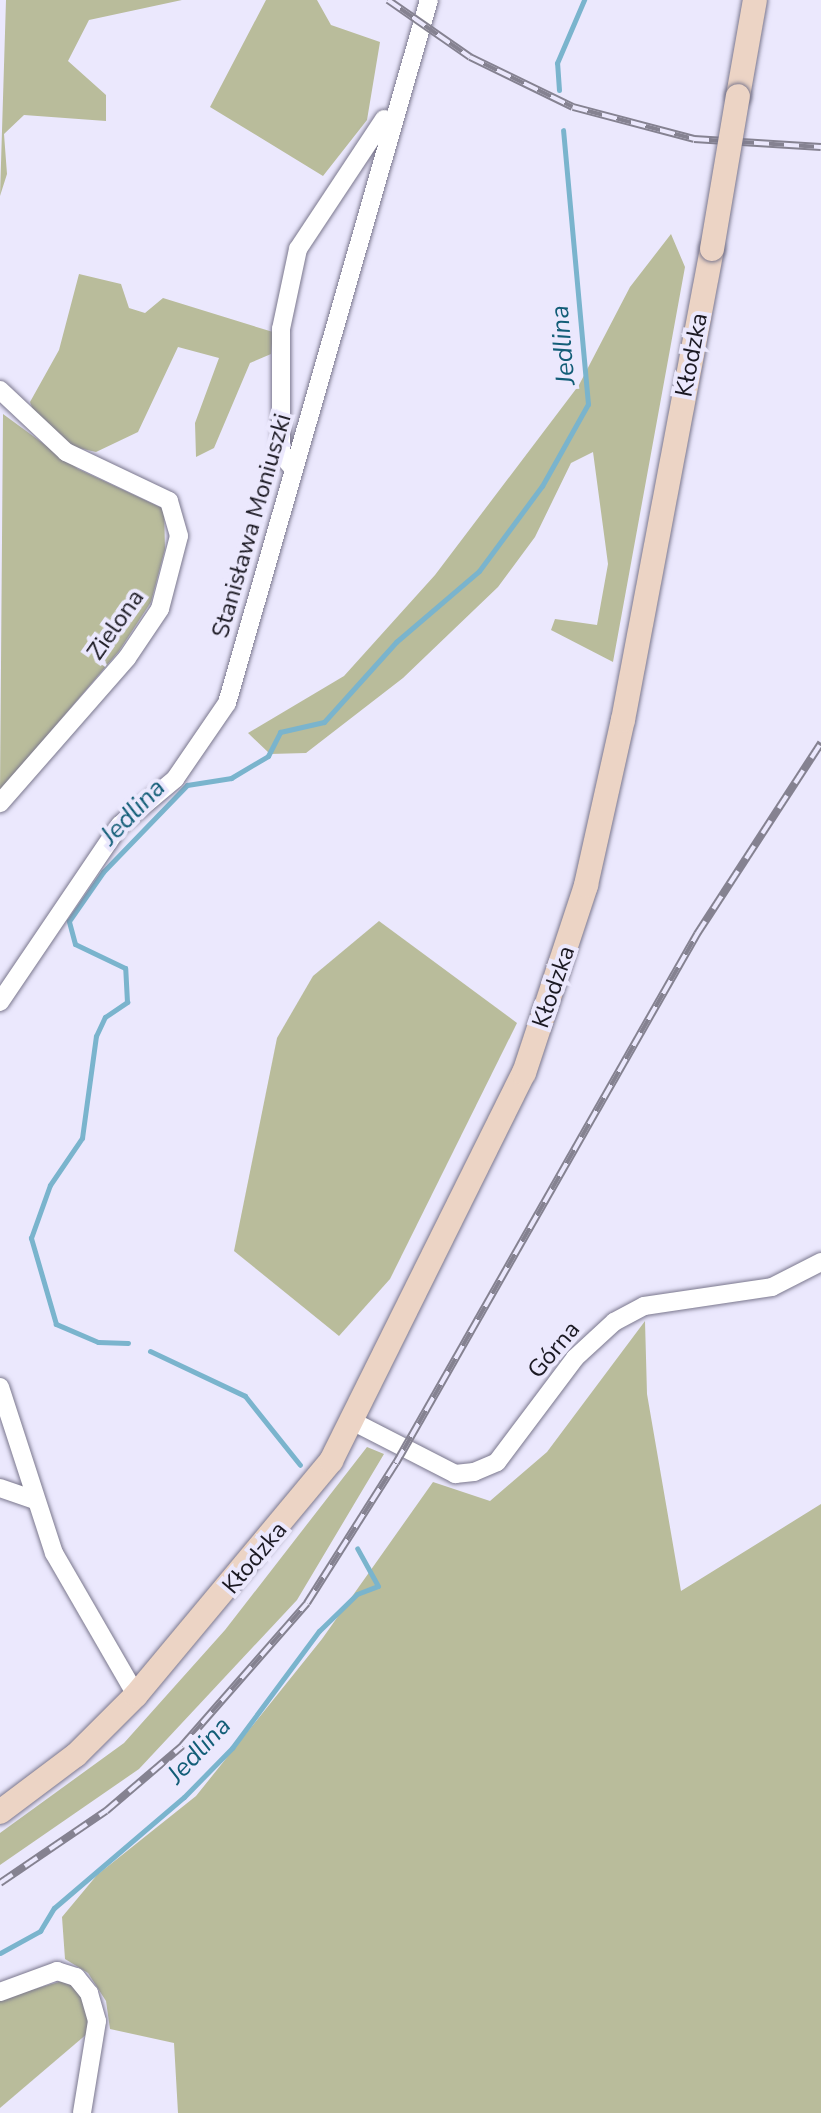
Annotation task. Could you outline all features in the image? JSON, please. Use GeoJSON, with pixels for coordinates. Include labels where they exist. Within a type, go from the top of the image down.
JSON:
{"type":"FeatureCollection","features":[{"type":"Feature","properties":{"kind":"main road","name":"Kłodzka"},"geometry":{"type":"LineString","coordinates":[[0,1812],[76,1755],[136,1695],[292,1513],[354,1422],[487,1154],[558,982],[623,720],[712,249],[755,0]]}},
{"type":"Feature","properties":{"kind":"street","name":"Stanisława Moniuszki"},"geometry":{"type":"LineString","coordinates":[[0,1002],[120,825],[175,779],[213,733],[293,468],[394,103],[429,0]]}},
{"type":"Feature","properties":{"kind":"street"},"geometry":{"type":"LineString","coordinates":[[293,468],[281,454],[281,329],[298,249],[394,103]]}},
{"type":"Feature","properties":{"kind":"street","name":"Zielona"},"geometry":{"type":"LineString","coordinates":[[0,803],[127,658],[165,598],[179,536],[169,501],[66,452],[2,384]]}},
{"type":"Feature","properties":{"kind":"street","name":"Górna"},"geometry":{"type":"LineString","coordinates":[[354,1422],[455,1474],[474,1472],[497,1462],[575,1358],[614,1322],[644,1306],[772,1287],[821,1262]]}},
{"type":"Feature","properties":{"kind":"street"},"geometry":{"type":"LineString","coordinates":[[0,1387],[34,1500],[75,1594],[136,1695]]}},
{"type":"Feature","properties":{"kind":"street"},"geometry":{"type":"LineString","coordinates":[[0,1488],[34,1500]]}},
{"type":"Feature","properties":{"kind":"street"},"geometry":{"type":"LineString","coordinates":[[0,1992],[49,1971],[76,1977],[89,1993],[97,2021],[82,2113]]}},
{"type":"Feature","properties":{"kind":"green space"},"geometry":{"type":"Polygon","coordinates":[[[6,0],[182,0],[89,20],[68,61],[106,95],[106,121],[24,115],[4,134],[7,174],[0,196],[6,0]]]}},
{"type":"Feature","properties":{"kind":"green space"},"geometry":{"type":"Polygon","coordinates":[[[266,0],[317,0],[331,25],[380,42],[367,120],[323,176],[210,107],[266,0]]]}},
{"type":"Feature","properties":{"kind":"green space"},"geometry":{"type":"Polygon","coordinates":[[[671,234],[685,267],[613,662],[551,630],[555,619],[597,625],[608,564],[593,452],[571,463],[535,537],[498,587],[403,678],[306,753],[270,754],[248,733],[344,676],[435,575],[579,385],[630,287],[671,234]]]}},
{"type":"Feature","properties":{"kind":"green space"},"geometry":{"type":"Polygon","coordinates":[[[79,274],[121,284],[129,308],[145,313],[163,298],[273,332],[271,354],[250,363],[214,448],[196,457],[195,423],[219,358],[178,347],[138,432],[96,452],[65,445],[40,427],[30,402],[59,350],[79,274]]]}},
{"type":"Feature","properties":{"kind":"green space"},"geometry":{"type":"Polygon","coordinates":[[[3,414],[78,469],[164,509],[165,549],[151,602],[119,651],[0,791],[3,414]]]}},
{"type":"Feature","properties":{"kind":"green space"},"geometry":{"type":"Polygon","coordinates":[[[379,921],[517,1023],[390,1279],[339,1336],[234,1251],[277,1038],[313,976],[379,921]]]}},
{"type":"Feature","properties":{"kind":"green space"},"geometry":{"type":"Polygon","coordinates":[[[645,1321],[647,1394],[681,1591],[821,1504],[821,2113],[178,2113],[174,2043],[110,2029],[106,2001],[88,1973],[65,1959],[62,1917],[97,1875],[196,1796],[322,1639],[433,1482],[490,1501],[547,1452],[645,1321]]]}},
{"type":"Feature","properties":{"kind":"green space"},"geometry":{"type":"Polygon","coordinates":[[[367,1447],[384,1454],[297,1600],[139,1769],[0,1865],[0,1833],[124,1743],[225,1630],[367,1447]]]}},
{"type":"Feature","properties":{"kind":"green space"},"geometry":{"type":"Polygon","coordinates":[[[76,1977],[89,1993],[88,2033],[0,2108],[0,1999],[76,1977]]]}},
{"type":"Feature","properties":{"kind":"waterway","name":"Jedlina"},"geometry":{"type":"LineString","coordinates":[[559,90],[557,63],[584,0]]}},
{"type":"Feature","properties":{"kind":"waterway","name":"Jedlina"},"geometry":{"type":"LineString","coordinates":[[128,1343],[98,1342],[56,1324],[31,1238],[50,1185],[82,1138],[96,1036],[105,1017],[127,1002],[125,968],[75,944],[69,921],[103,872],[187,785],[231,778],[268,756],[280,732],[324,722],[396,642],[479,571],[542,486],[588,404],[563,130]]}},
{"type":"Feature","properties":{"kind":"waterway","name":"Jedlina"},"geometry":{"type":"LineString","coordinates":[[150,1351],[245,1396],[300,1465]]}},
{"type":"Feature","properties":{"kind":"waterway","name":"Jedlina"},"geometry":{"type":"LineString","coordinates":[[0,1953],[40,1931],[54,1908],[184,1797],[232,1748],[319,1631],[357,1594],[378,1586],[357,1548]]}},
{"type":"Feature","properties":{"kind":"railway"},"geometry":{"type":"LineString","coordinates":[[388,0],[470,57],[573,107],[694,139],[821,147]]}},
{"type":"Feature","properties":{"kind":"railway"},"geometry":{"type":"LineString","coordinates":[[0,1883],[106,1811],[182,1746],[307,1603],[396,1463],[697,934],[821,743]]}}]}
